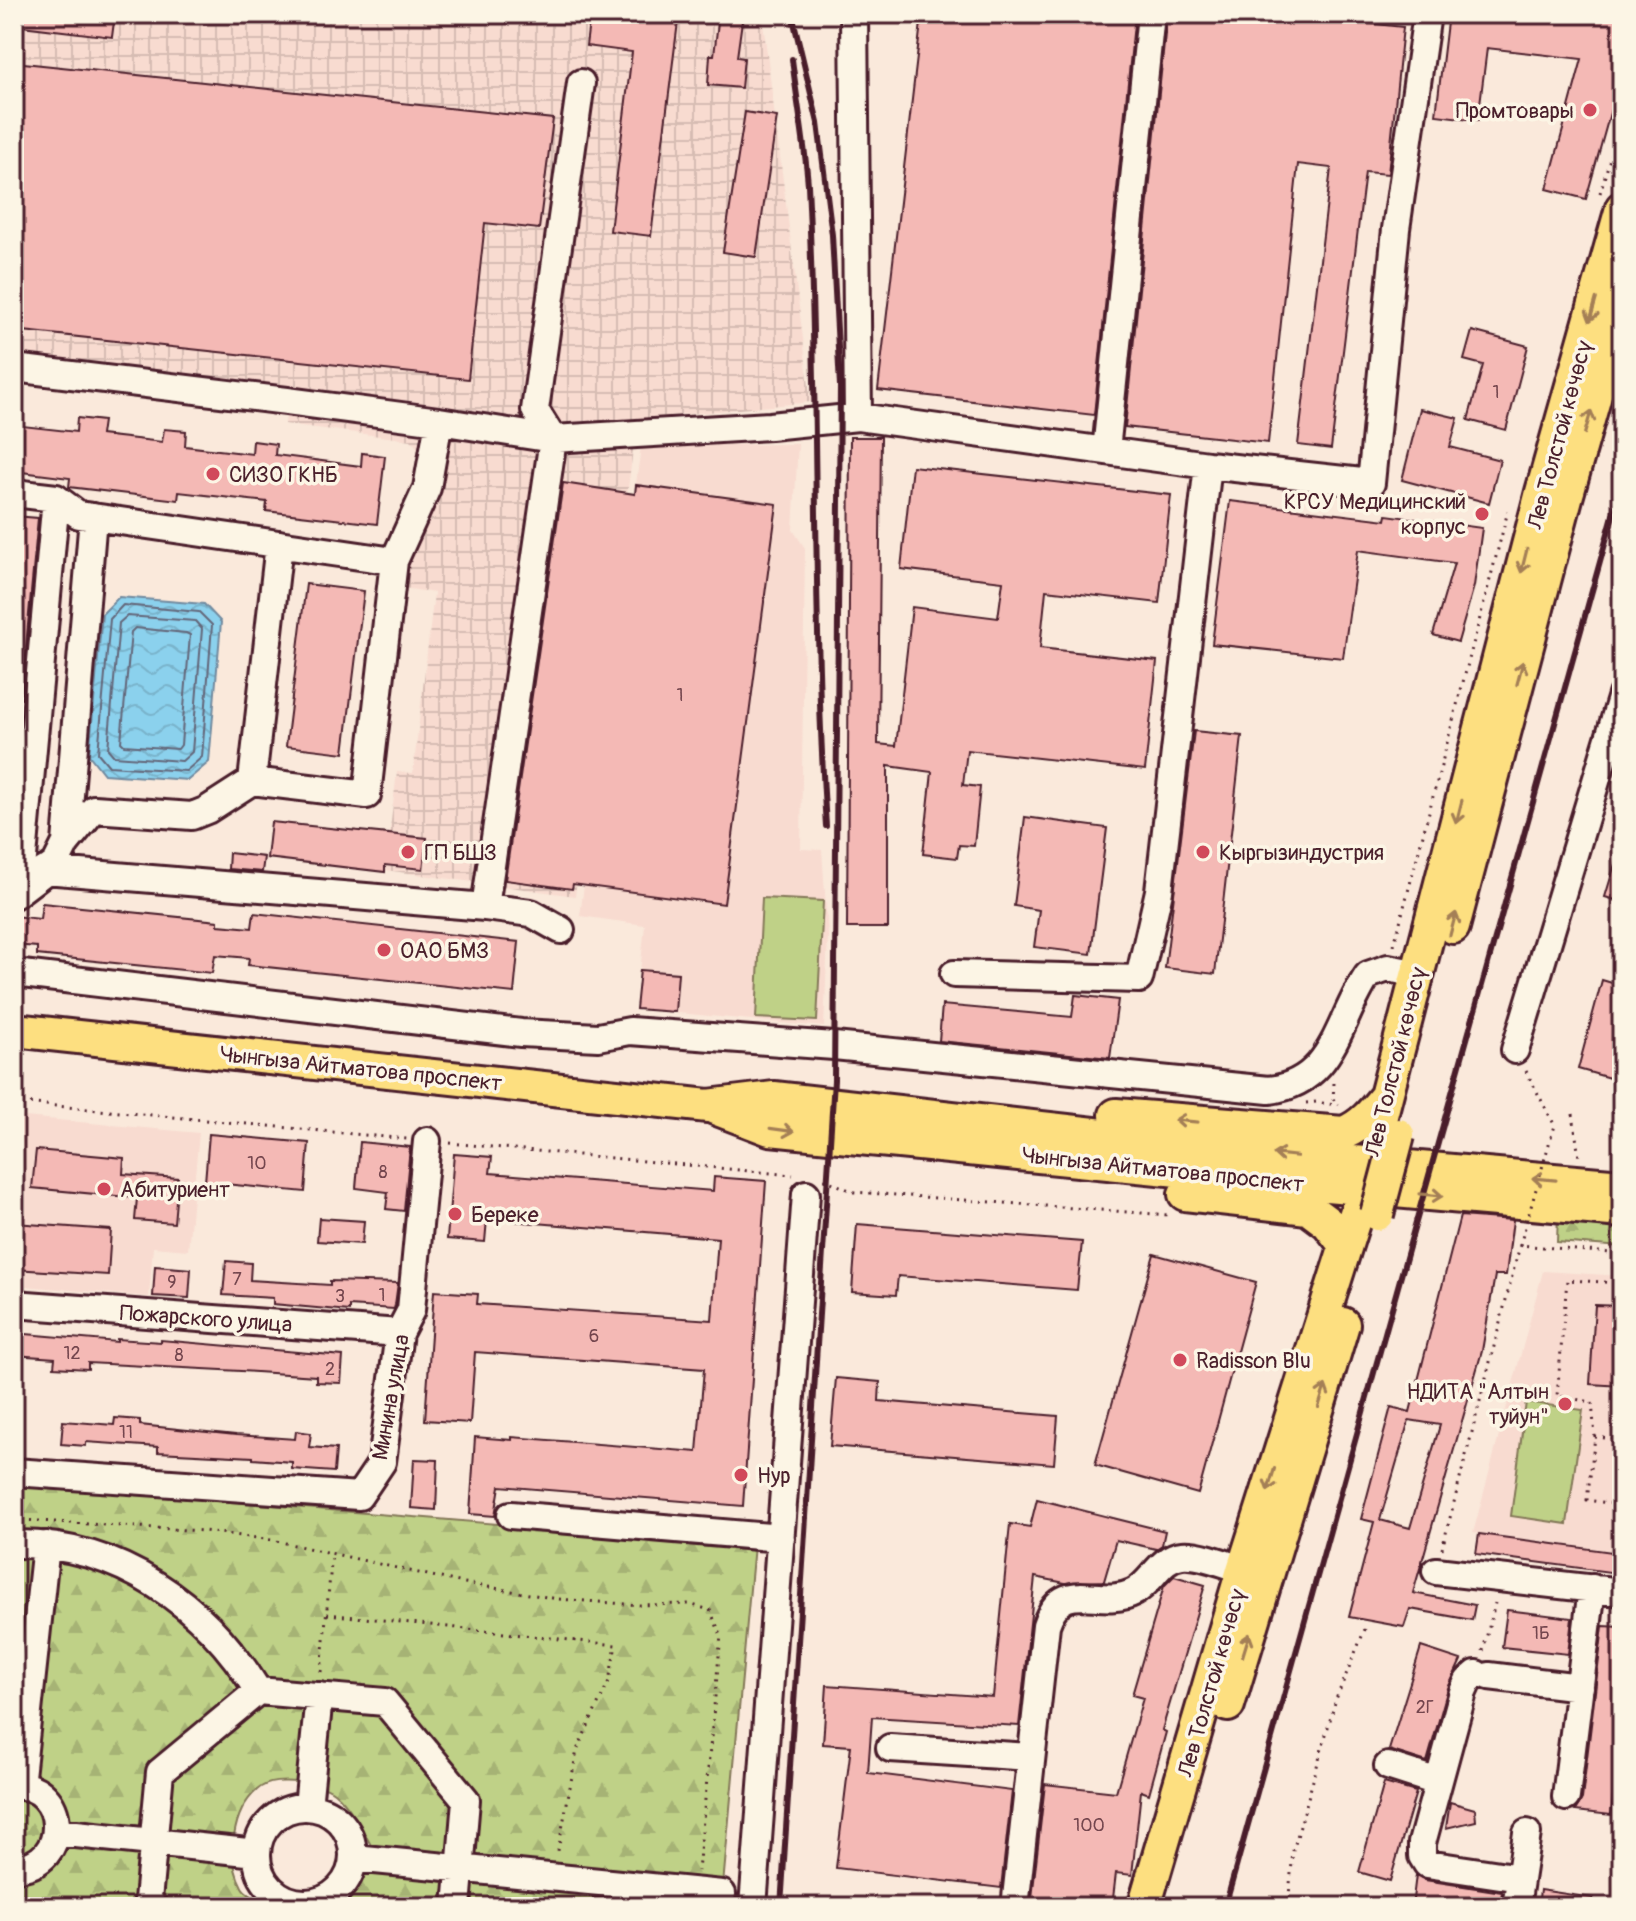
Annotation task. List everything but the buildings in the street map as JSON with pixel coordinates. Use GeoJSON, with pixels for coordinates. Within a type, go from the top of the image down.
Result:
{"type":"FeatureCollection","features":[{"type":"Feature","properties":{"kind":"main road","name":"Лев Толстой көчөсү"},"geometry":{"type":"LineString","coordinates":[[1387,1133],[1388,1094],[1403,971],[1538,507],[1611,201]]}},
{"type":"Feature","properties":{"kind":"main road","name":"Лев Толстой көчөсү"},"geometry":{"type":"LineString","coordinates":[[1144,1907],[1255,1574],[1367,1212],[1622,300]]}},
{"type":"Feature","properties":{"kind":"main road","name":"Чынгыза Айтматова проспект"},"geometry":{"type":"LineString","coordinates":[[14,1030],[708,1106],[774,1098],[862,1124],[1300,1183],[1622,1211]]}},
{"type":"Feature","properties":{"kind":"main road"},"geometry":{"type":"LineString","coordinates":[[862,1124],[914,1101],[1344,1133],[1370,1117],[1388,1094]]}},
{"type":"Feature","properties":{"kind":"main road"},"geometry":{"type":"LineString","coordinates":[[862,1124],[909,1158],[986,1172],[1308,1208],[1328,1223],[1345,1245]]}},
{"type":"Feature","properties":{"kind":"main road","name":"Чынгыза Айтматова проспект"},"geometry":{"type":"LineString","coordinates":[[862,1124],[1303,1157],[1622,1186]]}},
{"type":"Feature","properties":{"kind":"main road","name":"Лев Толстой көчөсү"},"geometry":{"type":"LineString","coordinates":[[1167,1907],[1345,1245],[1367,1212]]}},
{"type":"Feature","properties":{"kind":"street"},"geometry":{"type":"LineString","coordinates":[[854,14],[858,417]]}},
{"type":"Feature","properties":{"kind":"street"},"geometry":{"type":"LineString","coordinates":[[1106,451],[1151,14]]}},
{"type":"Feature","properties":{"kind":"street"},"geometry":{"type":"LineString","coordinates":[[14,368],[439,421],[553,439],[770,426],[858,417],[1208,465],[1371,483],[1396,229],[1427,14]]}},
{"type":"Feature","properties":{"kind":"street"},"geometry":{"type":"LineString","coordinates":[[485,907],[553,439],[535,410],[581,83]]}},
{"type":"Feature","properties":{"kind":"street"},"geometry":{"type":"LineString","coordinates":[[17,892],[56,863],[66,843],[94,809],[192,816],[252,781],[367,795],[394,561],[427,488],[439,421]]}},
{"type":"Feature","properties":{"kind":"street"},"geometry":{"type":"LineString","coordinates":[[954,974],[1139,979],[1159,891],[1208,465]]}},
{"type":"Feature","properties":{"kind":"street"},"geometry":{"type":"LineString","coordinates":[[14,493],[56,498],[79,515],[394,561]]}},
{"type":"Feature","properties":{"kind":"street"},"geometry":{"type":"LineString","coordinates":[[17,892],[56,498]]}},
{"type":"Feature","properties":{"kind":"street"},"geometry":{"type":"LineString","coordinates":[[66,843],[93,517]]}},
{"type":"Feature","properties":{"kind":"street"},"geometry":{"type":"LineString","coordinates":[[252,781],[279,544]]}},
{"type":"Feature","properties":{"kind":"street"},"geometry":{"type":"LineString","coordinates":[[1515,1050],[1622,695]]}},
{"type":"Feature","properties":{"kind":"street"},"geometry":{"type":"LineString","coordinates":[[45,870],[485,907],[531,913],[561,930]]}},
{"type":"Feature","properties":{"kind":"street"},"geometry":{"type":"LineString","coordinates":[[14,973],[521,1033],[598,1037],[630,1031],[834,1046],[1269,1090],[1296,1084],[1315,1068],[1337,1037],[1368,975],[1403,971]]}},
{"type":"Feature","properties":{"kind":"street","name":"Минина улица"},"geometry":{"type":"LineString","coordinates":[[14,1472],[359,1496],[382,1462],[399,1333],[411,1310],[427,1141]]}},
{"type":"Feature","properties":{"kind":"street"},"geometry":{"type":"LineString","coordinates":[[753,1907],[811,1183]]}},
{"type":"Feature","properties":{"kind":"street","name":"Пожарского улица"},"geometry":{"type":"LineString","coordinates":[[14,1304],[399,1333]]}},
{"type":"Feature","properties":{"kind":"street"},"geometry":{"type":"LineString","coordinates":[[511,1515],[781,1538]]}},
{"type":"Feature","properties":{"kind":"street"},"geometry":{"type":"LineString","coordinates":[[14,1544],[46,1545],[103,1559],[131,1570],[182,1601],[224,1641],[258,1691]]}},
{"type":"Feature","properties":{"kind":"street"},"geometry":{"type":"LineString","coordinates":[[14,1868],[36,1863],[46,1855],[57,1832],[56,1816],[48,1801],[36,1791],[17,1786],[46,1545]]}},
{"type":"Feature","properties":{"kind":"street"},"geometry":{"type":"LineString","coordinates":[[1015,1907],[1046,1625],[1051,1609],[1065,1597],[1116,1596],[1135,1592],[1173,1556],[1188,1555],[1255,1574]]}},
{"type":"Feature","properties":{"kind":"street"},"geometry":{"type":"LineString","coordinates":[[1436,1571],[1622,1592]]}},
{"type":"Feature","properties":{"kind":"street"},"geometry":{"type":"LineString","coordinates":[[1566,1797],[1592,1588]]}},
{"type":"Feature","properties":{"kind":"street"},"geometry":{"type":"LineString","coordinates":[[1520,1878],[1427,1864],[1422,1856],[1422,1843],[1463,1692],[1468,1681],[1482,1675],[1580,1687]]}},
{"type":"Feature","properties":{"kind":"street"},"geometry":{"type":"LineString","coordinates":[[154,1907],[148,1900],[160,1772],[258,1691],[385,1702],[466,1800],[457,1907]]}},
{"type":"Feature","properties":{"kind":"street"},"geometry":{"type":"LineString","coordinates":[[308,1807],[319,1696]]}},
{"type":"Feature","properties":{"kind":"street"},"geometry":{"type":"LineString","coordinates":[[890,1748],[1031,1757]]}},
{"type":"Feature","properties":{"kind":"street"},"geometry":{"type":"LineString","coordinates":[[1388,1766],[1438,1782]]}},
{"type":"Feature","properties":{"kind":"street"},"geometry":{"type":"LineString","coordinates":[[308,1807],[326,1811],[342,1823],[351,1839],[354,1858],[348,1877],[336,1892],[319,1902],[299,1905],[268,1886],[259,1870],[257,1853],[262,1834],[273,1819],[289,1809],[308,1807]]}},
{"type":"Feature","properties":{"kind":"street"},"geometry":{"type":"LineString","coordinates":[[57,1832],[257,1853]]}},
{"type":"Feature","properties":{"kind":"street"},"geometry":{"type":"LineString","coordinates":[[1516,1907],[1527,1833]]}},
{"type":"Feature","properties":{"kind":"street"},"geometry":{"type":"LineString","coordinates":[[354,1858],[709,1893]]}},
{"type":"Feature","properties":{"kind":"path"},"geometry":{"type":"LineString","coordinates":[[1611,201],[1622,117]]}},
{"type":"Feature","properties":{"kind":"path"},"geometry":{"type":"LineString","coordinates":[[1403,971],[1511,500]]}},
{"type":"Feature","properties":{"kind":"path"},"geometry":{"type":"LineString","coordinates":[[1436,1571],[1520,1245],[1555,1126],[1515,1050]]}},
{"type":"Feature","properties":{"kind":"path"},"geometry":{"type":"LineString","coordinates":[[1340,1071],[1332,1092],[1333,1099],[1341,1108]]}},
{"type":"Feature","properties":{"kind":"path"},"geometry":{"type":"LineString","coordinates":[[14,1102],[427,1141],[811,1183],[854,1192],[1183,1216]]}},
{"type":"Feature","properties":{"kind":"path"},"geometry":{"type":"LineString","coordinates":[[1573,1114],[1579,1158]]}},
{"type":"Feature","properties":{"kind":"path"},"geometry":{"type":"LineString","coordinates":[[1520,1245],[1622,1254]]}},
{"type":"Feature","properties":{"kind":"path"},"geometry":{"type":"LineString","coordinates":[[1622,1283],[1567,1280],[1557,1396],[1592,1402],[1595,1437],[1587,1500],[1622,1505]]}},
{"type":"Feature","properties":{"kind":"path"},"geometry":{"type":"LineString","coordinates":[[1595,1437],[1622,1440]]}},
{"type":"Feature","properties":{"kind":"path"},"geometry":{"type":"LineString","coordinates":[[14,1520],[204,1531],[272,1540],[459,1582],[558,1599],[613,1604],[689,1604],[710,1610],[721,1635],[709,1893]]}},
{"type":"Feature","properties":{"kind":"path"},"geometry":{"type":"LineString","coordinates":[[319,1696],[332,1554]]}},
{"type":"Feature","properties":{"kind":"path"},"geometry":{"type":"LineString","coordinates":[[1482,1675],[1495,1603]]}},
{"type":"Feature","properties":{"kind":"path"},"geometry":{"type":"LineString","coordinates":[[327,1614],[616,1645],[609,1681],[577,1750],[553,1877]]}},
{"type":"Feature","properties":{"kind":"path"},"geometry":{"type":"LineString","coordinates":[[1288,1907],[1293,1851],[1336,1699],[1365,1629]]}},
{"type":"Feature","properties":{"kind":"shaded area"},"geometry":{"type":"Polygon","coordinates":[[[14,14],[762,14],[811,402],[637,419],[575,896],[385,870],[397,772],[413,773],[434,593],[404,588],[409,565],[445,482],[411,440],[285,424],[288,386],[14,355],[14,14]]]}},
{"type":"Feature","properties":{"kind":"shaded area"},"geometry":{"type":"Polygon","coordinates":[[[798,444],[793,530],[805,548],[801,849],[822,850],[828,936],[824,1027],[636,1009],[645,925],[580,916],[641,446],[798,444]]]}},
{"type":"Feature","properties":{"kind":"shaded area","name":"Абитуриент"},"geometry":{"type":"Polygon","coordinates":[[[14,1116],[199,1133],[188,1250],[153,1247],[149,1297],[14,1285],[14,1116]]]}},
{"type":"Feature","properties":{"kind":"shaded area","name":"НДИТА \"Алтын туйун\""},"geometry":{"type":"Polygon","coordinates":[[[1543,1271],[1622,1276],[1622,1553],[1473,1533],[1543,1271]]]}},
{"type":"Feature","properties":{"kind":"green space"},"geometry":{"type":"Polygon","coordinates":[[[762,898],[823,901],[817,1021],[756,1018],[762,898]]]}},
{"type":"Feature","properties":{"kind":"green space"},"geometry":{"type":"Polygon","coordinates":[[[1558,1213],[1622,1218],[1622,1247],[1557,1242],[1558,1213]]]}},
{"type":"Feature","properties":{"kind":"green space"},"geometry":{"type":"Polygon","coordinates":[[[1526,1402],[1583,1410],[1567,1524],[1511,1516],[1526,1402]]]}},
{"type":"Feature","properties":{"kind":"green space"},"geometry":{"type":"Polygon","coordinates":[[[14,1484],[754,1545],[721,1907],[344,1907],[365,1873],[372,1847],[350,1810],[334,1792],[317,1784],[288,1781],[271,1783],[257,1790],[242,1810],[234,1836],[234,1863],[242,1887],[251,1896],[272,1907],[14,1907],[14,1484]]]}},
{"type":"Feature","properties":{"kind":"water"},"geometry":{"type":"Polygon","coordinates":[[[119,597],[204,604],[221,622],[209,762],[188,780],[104,774],[89,755],[102,614],[119,597]]]}},
{"type":"Feature","properties":{"kind":"railway"},"geometry":{"type":"LineString","coordinates":[[781,1907],[834,1080],[840,386],[832,235],[818,123],[792,14]]}},
{"type":"Feature","properties":{"kind":"railway"},"geometry":{"type":"LineString","coordinates":[[792,59],[808,185],[819,666],[826,826]]}},
{"type":"Feature","properties":{"kind":"railway"},"geometry":{"type":"LineString","coordinates":[[1225,1907],[1622,483]]}},
{"type":"Feature","properties":{"kind":"place","name":"Промтовары"},"geometry":{"type":"Point","coordinates":[1590,110]}},
{"type":"Feature","properties":{"kind":"place","name":"СИЗО ГКНБ"},"geometry":{"type":"Point","coordinates":[213,474]}},
{"type":"Feature","properties":{"kind":"place","name":"КРСУ Медицинский корпус"},"geometry":{"type":"Point","coordinates":[1482,514]}},
{"type":"Feature","properties":{"kind":"place","name":"ГП БШЗ"},"geometry":{"type":"Point","coordinates":[408,852]}},
{"type":"Feature","properties":{"kind":"place","name":"Кыргызиндустрия"},"geometry":{"type":"Point","coordinates":[1203,852]}},
{"type":"Feature","properties":{"kind":"place","name":"ОАО БМЗ"},"geometry":{"type":"Point","coordinates":[384,950]}},
{"type":"Feature","properties":{"kind":"place","name":"Абитуриент"},"geometry":{"type":"Point","coordinates":[104,1189]}},
{"type":"Feature","properties":{"kind":"place","name":"Береке"},"geometry":{"type":"Point","coordinates":[455,1214]}},
{"type":"Feature","properties":{"kind":"place","name":"Radisson Blu"},"geometry":{"type":"Point","coordinates":[1180,1360]}},
{"type":"Feature","properties":{"kind":"place","name":"НДИТА \"Алтын туйун\""},"geometry":{"type":"Point","coordinates":[1565,1404]}},
{"type":"Feature","properties":{"kind":"place","name":"Нур"},"geometry":{"type":"Point","coordinates":[741,1475]}}]}
